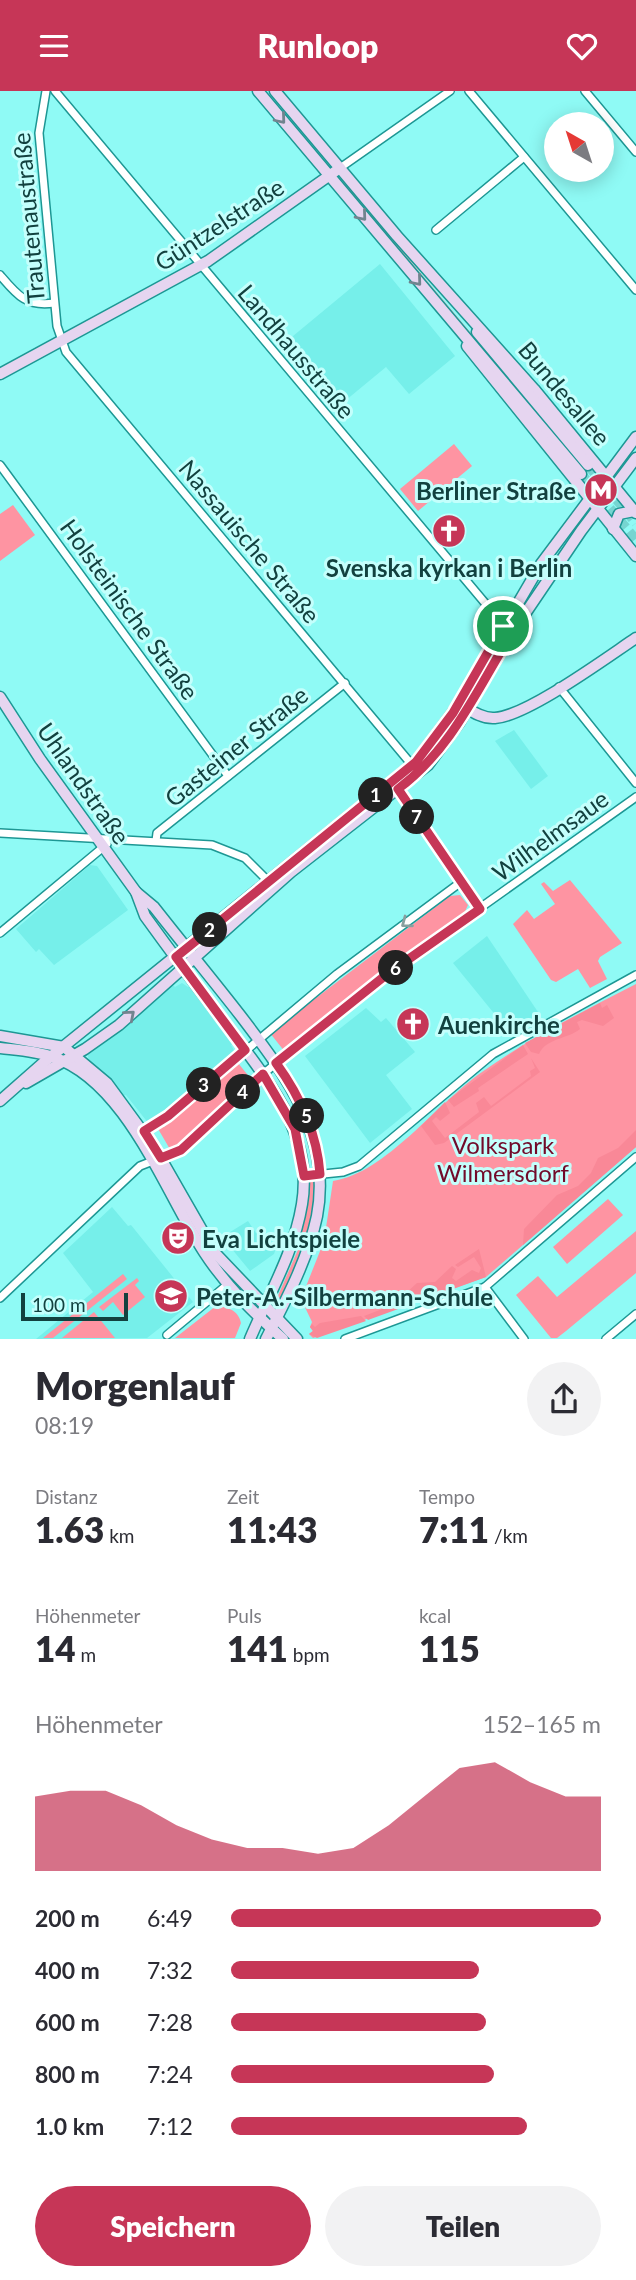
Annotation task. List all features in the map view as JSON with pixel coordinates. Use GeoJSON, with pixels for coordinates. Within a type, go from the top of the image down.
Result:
{"type":"FeatureCollection","features":[{"type":"Feature","properties":{"kind":"main road","name":"Bundesallee"},"geometry":{"type":"LineString","coordinates":[[258,91],[581,474]]}},
{"type":"Feature","properties":{"kind":"main road","name":"Bundesallee"},"geometry":{"type":"LineString","coordinates":[[275,91],[458,306],[486,344],[588,465]]}},
{"type":"Feature","properties":{"kind":"main road"},"geometry":{"type":"LineString","coordinates":[[304,146],[314,137]]}},
{"type":"Feature","properties":{"kind":"main road","name":"Güntzelstraße"},"geometry":{"type":"LineString","coordinates":[[0,374],[201,264],[340,168]]}},
{"type":"Feature","properties":{"kind":"main road","name":"Bundesallee"},"geometry":{"type":"LineString","coordinates":[[458,306],[493,340],[635,512],[620,515],[613,529]]}},
{"type":"Feature","properties":{"kind":"main road","name":"Bundesallee"},"geometry":{"type":"LineString","coordinates":[[447,317],[588,499],[636,556]]}},
{"type":"Feature","properties":{"kind":"main road"},"geometry":{"type":"LineString","coordinates":[[0,1101],[51,1056],[412,765],[463,706],[503,626],[541,564],[636,437]]}},
{"type":"Feature","properties":{"kind":"main road"},"geometry":{"type":"LineString","coordinates":[[16,1088],[76,1055],[121,1023],[291,872],[428,765],[463,706],[596,509],[636,458]]}},
{"type":"Feature","properties":{"kind":"main road"},"geometry":{"type":"LineString","coordinates":[[463,706],[484,717],[502,717],[559,687],[636,639]]}},
{"type":"Feature","properties":{"kind":"main road","name":"Uhlandstraße"},"geometry":{"type":"LineString","coordinates":[[0,697],[136,892],[145,916],[263,1074],[295,1129],[304,1176],[302,1204],[293,1244],[250,1339]]}},
{"type":"Feature","properties":{"kind":"main road","name":"Uhlandstraße"},"geometry":{"type":"LineString","coordinates":[[136,892],[155,907],[276,1063],[305,1112],[315,1142],[320,1174],[313,1232],[266,1339]]}},
{"type":"Feature","properties":{"kind":"main road"},"geometry":{"type":"LineString","coordinates":[[0,1036],[64,1047],[114,1091],[144,1131],[188,1226],[227,1285],[283,1339]]}},
{"type":"Feature","properties":{"kind":"main road"},"geometry":{"type":"LineString","coordinates":[[0,1048],[51,1056],[64,1062],[78,1070],[114,1103],[157,1159],[215,1253],[297,1339]]}},
{"type":"Feature","properties":{"kind":"street","name":"Trautenaustraße"},"geometry":{"type":"LineString","coordinates":[[46,91],[39,133],[54,303],[61,341]]}},
{"type":"Feature","properties":{"kind":"street","name":"Landhausstraße"},"geometry":{"type":"LineString","coordinates":[[55,91],[503,626],[512,633]]}},
{"type":"Feature","properties":{"kind":"street","name":"Güntzelstraße"},"geometry":{"type":"LineString","coordinates":[[340,168],[450,91]]}},
{"type":"Feature","properties":{"kind":"street"},"geometry":{"type":"LineString","coordinates":[[469,91],[636,290]]}},
{"type":"Feature","properties":{"kind":"street"},"geometry":{"type":"LineString","coordinates":[[585,91],[636,152]]}},
{"type":"Feature","properties":{"kind":"street"},"geometry":{"type":"LineString","coordinates":[[436,230],[524,157]]}},
{"type":"Feature","properties":{"kind":"street"},"geometry":{"type":"LineString","coordinates":[[0,275],[16,294],[31,304],[54,303]]}},
{"type":"Feature","properties":{"kind":"street","name":"Nassauische Straße"},"geometry":{"type":"LineString","coordinates":[[61,341],[68,355],[412,765]]}},
{"type":"Feature","properties":{"kind":"street","name":"Holsteinische Straße"},"geometry":{"type":"LineString","coordinates":[[0,465],[228,776]]}},
{"type":"Feature","properties":{"kind":"street","name":"Gasteiner Straße"},"geometry":{"type":"LineString","coordinates":[[156,841],[157,833],[345,683]]}},
{"type":"Feature","properties":{"kind":"street"},"geometry":{"type":"LineString","coordinates":[[559,687],[636,783]]}},
{"type":"Feature","properties":{"kind":"street"},"geometry":{"type":"LineString","coordinates":[[398,789],[480,909]]}},
{"type":"Feature","properties":{"kind":"street","name":"Wilhelmsaue"},"geometry":{"type":"LineString","coordinates":[[0,1298],[127,1177],[157,1159],[181,1150],[263,1074],[386,975],[636,797]]}},
{"type":"Feature","properties":{"kind":"street"},"geometry":{"type":"LineString","coordinates":[[0,833],[100,842],[112,839],[212,845],[245,858],[267,880]]}},
{"type":"Feature","properties":{"kind":"street"},"geometry":{"type":"LineString","coordinates":[[0,933],[100,842]]}},
{"type":"Feature","properties":{"kind":"street","name":"Wilhelmsaue"},"geometry":{"type":"LineString","coordinates":[[144,1131],[168,1116],[338,974],[461,882]]}},
{"type":"Feature","properties":{"kind":"street"},"geometry":{"type":"LineString","coordinates":[[304,1176],[343,1172],[362,1165],[493,1054],[636,975]]}},
{"type":"Feature","properties":{"kind":"street"},"geometry":{"type":"LineString","coordinates":[[345,1339],[485,1287],[636,1157]]}},
{"type":"Feature","properties":{"kind":"street"},"geometry":{"type":"LineString","coordinates":[[167,1335],[227,1285]]}},
{"type":"Feature","properties":{"kind":"street"},"geometry":{"type":"LineString","coordinates":[[485,1287],[524,1339]]}},
{"type":"Feature","properties":{"kind":"street"},"geometry":{"type":"LineString","coordinates":[[606,1339],[636,1314]]}},
{"type":"Feature","properties":{"kind":"shaded area"},"geometry":{"type":"Polygon","coordinates":[[[380,264],[455,356],[409,394],[386,367],[334,410],[281,346],[380,264]]]}},
{"type":"Feature","properties":{"kind":"shaded area"},"geometry":{"type":"Polygon","coordinates":[[[514,730],[548,776],[531,789],[495,741],[514,730]]]}},
{"type":"Feature","properties":{"kind":"shaded area"},"geometry":{"type":"Polygon","coordinates":[[[90,865],[97,866],[128,910],[54,965],[39,949],[36,952],[16,929],[90,865]]]}},
{"type":"Feature","properties":{"kind":"shaded area"},"geometry":{"type":"Polygon","coordinates":[[[487,936],[540,1015],[510,1033],[453,963],[487,936]]]}},
{"type":"Feature","properties":{"kind":"shaded area"},"geometry":{"type":"Polygon","coordinates":[[[182,983],[190,986],[234,1043],[231,1045],[235,1052],[149,1124],[126,1095],[123,1096],[89,1063],[88,1056],[91,1049],[132,1022],[173,985],[175,987],[182,983]]]}},
{"type":"Feature","properties":{"kind":"shaded area"},"geometry":{"type":"Polygon","coordinates":[[[600,1003],[602,1008],[607,1005],[614,1018],[603,1026],[582,1020],[577,1022],[580,1029],[547,1045],[539,1054],[531,1052],[525,1043],[600,1003]]]}},
{"type":"Feature","properties":{"kind":"shaded area"},"geometry":{"type":"Polygon","coordinates":[[[366,1008],[381,1022],[386,1018],[415,1052],[386,1075],[412,1109],[370,1143],[305,1056],[366,1008]]]}},
{"type":"Feature","properties":{"kind":"shaded area"},"geometry":{"type":"Polygon","coordinates":[[[523,1045],[528,1054],[478,1088],[479,1091],[454,1107],[448,1100],[523,1045]]]}},
{"type":"Feature","properties":{"kind":"shaded area"},"geometry":{"type":"Polygon","coordinates":[[[531,1058],[540,1072],[444,1143],[435,1145],[421,1126],[445,1102],[450,1113],[440,1121],[436,1117],[432,1121],[445,1138],[479,1112],[476,1103],[484,1097],[491,1106],[531,1076],[530,1071],[535,1068],[531,1058]]]}},
{"type":"Feature","properties":{"kind":"shaded area"},"geometry":{"type":"Polygon","coordinates":[[[636,1130],[636,1147],[523,1245],[524,1229],[557,1195],[578,1186],[591,1173],[598,1158],[618,1148],[636,1130]]]}},
{"type":"Feature","properties":{"kind":"shaded area"},"geometry":{"type":"Polygon","coordinates":[[[112,1207],[128,1226],[131,1225],[193,1302],[147,1338],[36,1339],[93,1292],[63,1253],[112,1207]]]}},
{"type":"Feature","properties":{"kind":"shaded area"},"geometry":{"type":"Polygon","coordinates":[[[248,1221],[262,1242],[276,1248],[274,1254],[250,1271],[222,1237],[248,1221]]]}},
{"type":"Feature","properties":{"kind":"shaded area"},"geometry":{"type":"Polygon","coordinates":[[[479,1249],[486,1277],[368,1320],[364,1316],[393,1305],[417,1283],[435,1282],[452,1266],[456,1269],[452,1278],[456,1281],[472,1270],[479,1273],[481,1268],[474,1257],[458,1267],[455,1265],[479,1249]]]}},
{"type":"Feature","properties":{"kind":"shaded area"},"geometry":{"type":"Polygon","coordinates":[[[361,1316],[366,1321],[317,1338],[309,1334],[313,1331],[310,1327],[312,1324],[315,1327],[320,1323],[361,1316]]]}},
{"type":"Feature","properties":{"kind":"green space"},"geometry":{"type":"Polygon","coordinates":[[[344,182],[553,431],[342,184],[344,182]]]}},
{"type":"Feature","properties":{"kind":"green space"},"geometry":{"type":"Polygon","coordinates":[[[454,444],[472,466],[418,511],[400,489],[454,444]]]}},
{"type":"Feature","properties":{"kind":"green space"},"geometry":{"type":"Polygon","coordinates":[[[13,505],[35,535],[0,561],[0,514],[13,505]]]}},
{"type":"Feature","properties":{"kind":"green space"},"geometry":{"type":"Polygon","coordinates":[[[570,880],[622,943],[600,957],[598,961],[607,979],[590,988],[578,969],[556,982],[551,980],[513,924],[527,910],[534,919],[555,904],[541,884],[544,882],[553,891],[570,880]]]}},
{"type":"Feature","properties":{"kind":"green space"},"geometry":{"type":"Polygon","coordinates":[[[460,895],[468,905],[463,916],[382,972],[285,1052],[270,1033],[450,896],[460,895]]]}},
{"type":"Feature","properties":{"kind":"green space","name":"Volkspark Wilmersdorf"},"geometry":{"type":"Polygon","coordinates":[[[636,984],[636,1147],[486,1277],[313,1338],[309,1334],[313,1331],[310,1327],[312,1322],[301,1299],[324,1241],[333,1181],[353,1175],[392,1151],[465,1085],[519,1047],[636,984]]]}},
{"type":"Feature","properties":{"kind":"green space"},"geometry":{"type":"Polygon","coordinates":[[[238,1063],[251,1079],[201,1128],[171,1151],[157,1127],[164,1127],[238,1063]]]}},
{"type":"Feature","properties":{"kind":"green space"},"geometry":{"type":"Polygon","coordinates":[[[313,1180],[315,1193],[311,1224],[280,1301],[277,1298],[300,1245],[309,1181],[313,1180]]]}},
{"type":"Feature","properties":{"kind":"green space"},"geometry":{"type":"Polygon","coordinates":[[[608,1199],[623,1215],[567,1264],[553,1247],[608,1199]]]}},
{"type":"Feature","properties":{"kind":"green space"},"geometry":{"type":"Polygon","coordinates":[[[636,1231],[636,1273],[557,1338],[551,1338],[516,1295],[538,1276],[557,1297],[636,1231]]]}},
{"type":"Feature","properties":{"kind":"green space"},"geometry":{"type":"Polygon","coordinates":[[[123,1274],[127,1279],[53,1338],[43,1338],[123,1274]]]}},
{"type":"Feature","properties":{"kind":"green space"},"geometry":{"type":"Polygon","coordinates":[[[137,1278],[139,1281],[135,1285],[145,1297],[123,1315],[113,1302],[103,1311],[99,1307],[137,1278]]]}},
{"type":"Feature","properties":{"kind":"green space"},"geometry":{"type":"Polygon","coordinates":[[[216,1306],[228,1308],[238,1315],[241,1323],[235,1338],[175,1338],[216,1306]]]}},
{"type":"Feature","properties":{"kind":"green space"},"geometry":{"type":"Polygon","coordinates":[[[94,1312],[115,1338],[62,1338],[94,1312]]]}},
{"type":"Feature","properties":{"kind":"tunnel"},"geometry":{"type":"LineString","coordinates":[[588,465],[636,523]]}},
{"type":"Feature","properties":{"kind":"tunnel"},"geometry":{"type":"LineString","coordinates":[[581,474],[636,540]]}},
{"type":"Feature","properties":{"kind":"place","name":"Berliner Straße"},"geometry":{"type":"Point","coordinates":[601,490]}},
{"type":"Feature","properties":{"kind":"place","name":"Svenska kyrkan i Berlin"},"geometry":{"type":"Point","coordinates":[449,531]}},
{"type":"Feature","properties":{"kind":"place","name":"Auenkirche"},"geometry":{"type":"Point","coordinates":[413,1024]}},
{"type":"Feature","properties":{"kind":"place","name":"Eva Lichtspiele"},"geometry":{"type":"Point","coordinates":[178,1238]}},
{"type":"Feature","properties":{"kind":"place","name":"Peter-A.-Silbermann-Schule"},"geometry":{"type":"Point","coordinates":[171,1296]}},
{"type":"Feature","properties":{"kind":"route"},"geometry":{"type":"LineString","coordinates":[[503,626],[512,633],[459,723],[428,765],[398,789],[480,909],[386,975],[276,1063],[289,1082],[313,1132],[320,1174],[304,1176],[295,1129],[273,1087],[263,1074],[181,1150],[161,1158],[144,1131],[168,1116],[245,1050],[176,957],[267,880],[416,762],[453,713],[503,626]]}}]}
